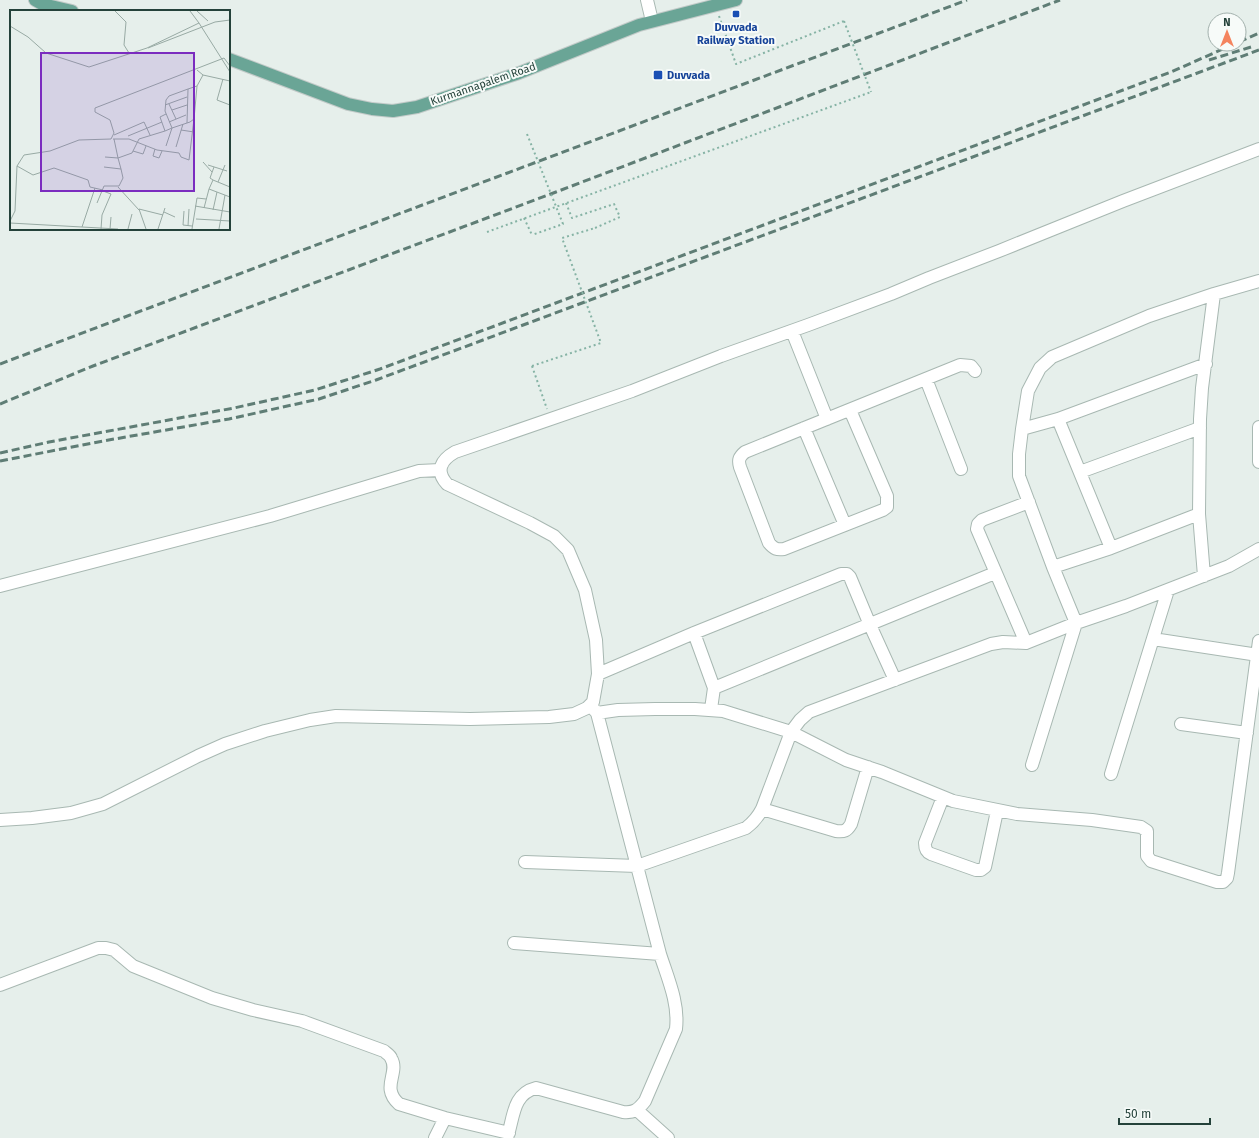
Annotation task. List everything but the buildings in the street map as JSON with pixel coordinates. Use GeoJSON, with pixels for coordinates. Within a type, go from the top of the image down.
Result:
{"type":"FeatureCollection","features":[{"type":"Feature","properties":{"kind":"main road"},"geometry":{"type":"LineString","coordinates":[[35,0],[42,4],[68,10]]}},
{"type":"Feature","properties":{"kind":"main road","name":"Kurmannapalem Road"},"geometry":{"type":"LineString","coordinates":[[230,59],[348,104],[392,111],[417,107],[519,73],[638,24],[715,3],[736,0]]}},
{"type":"Feature","properties":{"kind":"street"},"geometry":{"type":"LineString","coordinates":[[647,0],[652,21]]}},
{"type":"Feature","properties":{"kind":"street"},"geometry":{"type":"LineString","coordinates":[[0,985],[98,948],[106,948],[114,950],[133,966],[212,998],[252,1010],[302,1021],[384,1051],[391,1057],[393,1064],[390,1087],[393,1099],[399,1104],[508,1135],[516,1104],[521,1095],[528,1090],[536,1088],[623,1112],[630,1113],[638,1110],[645,1101],[676,1029],[677,1017],[673,996],[660,954],[594,709],[593,702],[598,674],[596,640],[585,590],[568,550],[554,536],[530,523],[447,484],[442,478],[440,470],[443,462],[447,457],[455,452],[632,391],[721,356],[890,294],[1123,200],[1259,148]]}},
{"type":"Feature","properties":{"kind":"street"},"geometry":{"type":"LineString","coordinates":[[1032,765],[1076,623],[1053,567],[1020,476],[1022,430],[1028,391],[1040,368],[1052,357],[1149,316],[1214,294],[1259,281]]}},
{"type":"Feature","properties":{"kind":"street"},"geometry":{"type":"LineString","coordinates":[[1204,576],[1199,514],[1200,428],[1202,388],[1214,294]]}},
{"type":"Feature","properties":{"kind":"street"},"geometry":{"type":"LineString","coordinates":[[792,331],[828,419]]}},
{"type":"Feature","properties":{"kind":"street"},"geometry":{"type":"LineString","coordinates":[[1022,430],[1058,419],[1206,364]]}},
{"type":"Feature","properties":{"kind":"street"},"geometry":{"type":"LineString","coordinates":[[850,410],[887,496],[887,507],[883,510],[784,549],[778,550],[773,548],[769,543],[738,462],[740,456],[745,452],[960,365],[971,366],[975,370]]}},
{"type":"Feature","properties":{"kind":"street"},"geometry":{"type":"LineString","coordinates":[[926,379],[961,469]]}},
{"type":"Feature","properties":{"kind":"street"},"geometry":{"type":"LineString","coordinates":[[1058,419],[1112,548]]}},
{"type":"Feature","properties":{"kind":"street"},"geometry":{"type":"LineString","coordinates":[[1259,427],[1259,462]]}},
{"type":"Feature","properties":{"kind":"street"},"geometry":{"type":"LineString","coordinates":[[804,428],[845,525]]}},
{"type":"Feature","properties":{"kind":"street"},"geometry":{"type":"LineString","coordinates":[[1080,472],[1200,428]]}},
{"type":"Feature","properties":{"kind":"street"},"geometry":{"type":"LineString","coordinates":[[0,586],[270,516],[419,471],[440,470]]}},
{"type":"Feature","properties":{"kind":"street"},"geometry":{"type":"LineString","coordinates":[[1026,643],[995,574],[977,529],[978,524],[982,520],[1029,502]]}},
{"type":"Feature","properties":{"kind":"street"},"geometry":{"type":"LineString","coordinates":[[1053,567],[1112,548],[1199,514]]}},
{"type":"Feature","properties":{"kind":"street"},"geometry":{"type":"LineString","coordinates":[[525,862],[637,866],[746,828],[753,823],[762,809],[791,732],[800,720],[809,712],[991,644],[1003,642],[1026,643],[1229,566],[1259,549]]}},
{"type":"Feature","properties":{"kind":"street"},"geometry":{"type":"LineString","coordinates":[[598,674],[694,633],[841,574],[847,574],[850,577],[895,680]]}},
{"type":"Feature","properties":{"kind":"street"},"geometry":{"type":"LineString","coordinates":[[714,688],[995,574]]}},
{"type":"Feature","properties":{"kind":"street"},"geometry":{"type":"LineString","coordinates":[[1111,774],[1168,590]]}},
{"type":"Feature","properties":{"kind":"street"},"geometry":{"type":"LineString","coordinates":[[694,633],[714,688],[711,710]]}},
{"type":"Feature","properties":{"kind":"street"},"geometry":{"type":"LineString","coordinates":[[1153,639],[1258,655]]}},
{"type":"Feature","properties":{"kind":"street"},"geometry":{"type":"LineString","coordinates":[[0,820],[71,813],[102,804],[225,744],[265,731],[310,720],[343,716],[470,719],[549,717],[574,714],[587,708],[618,710],[711,710],[723,711],[791,732],[846,760],[868,767],[953,801],[1017,814],[1092,820],[1141,826],[1147,831],[1147,856],[1151,861],[1217,882],[1223,882],[1227,878],[1228,873],[1259,641]]}},
{"type":"Feature","properties":{"kind":"street"},"geometry":{"type":"LineString","coordinates":[[1181,724],[1247,733]]}},
{"type":"Feature","properties":{"kind":"street"},"geometry":{"type":"LineString","coordinates":[[762,809],[843,832],[848,830],[851,824],[868,767]]}},
{"type":"Feature","properties":{"kind":"street"},"geometry":{"type":"LineString","coordinates":[[943,797],[925,843],[925,848],[927,852],[931,854],[976,870],[981,870],[985,867],[997,811]]}},
{"type":"Feature","properties":{"kind":"street"},"geometry":{"type":"LineString","coordinates":[[514,943],[660,954]]}},
{"type":"Feature","properties":{"kind":"street"},"geometry":{"type":"LineString","coordinates":[[638,1110],[668,1138]]}},
{"type":"Feature","properties":{"kind":"street"},"geometry":{"type":"LineString","coordinates":[[435,1138],[445,1118]]}},
{"type":"Feature","properties":{"kind":"path"},"geometry":{"type":"LineString","coordinates":[[487,232],[871,92],[844,21],[736,64],[715,3]]}},
{"type":"Feature","properties":{"kind":"path"},"geometry":{"type":"LineString","coordinates":[[524,218],[532,235],[563,224],[528,134]]}},
{"type":"Feature","properties":{"kind":"path"},"geometry":{"type":"LineString","coordinates":[[551,419],[532,366],[601,343],[562,238],[595,228],[620,217],[614,204],[572,218],[566,203]]}},
{"type":"Feature","properties":{"kind":"railway"},"geometry":{"type":"LineString","coordinates":[[0,364],[967,0]]}},
{"type":"Feature","properties":{"kind":"railway"},"geometry":{"type":"LineString","coordinates":[[0,404],[93,366],[1060,0]]}},
{"type":"Feature","properties":{"kind":"railway"},"geometry":{"type":"LineString","coordinates":[[1247,38],[1259,33]]}},
{"type":"Feature","properties":{"kind":"railway"},"geometry":{"type":"LineString","coordinates":[[1209,60],[1251,47]]}},
{"type":"Feature","properties":{"kind":"railway"},"geometry":{"type":"LineString","coordinates":[[0,461],[229,419],[319,399],[376,380],[1259,50]]}},
{"type":"Feature","properties":{"kind":"railway"},"geometry":{"type":"LineString","coordinates":[[0,453],[49,442],[234,408],[315,390],[380,369],[1171,72],[1216,52]]}},
{"type":"Feature","properties":{"kind":"place","name":"Duvvada Railway Station"},"geometry":{"type":"Point","coordinates":[736,14]}},
{"type":"Feature","properties":{"kind":"place","name":"Duvvada"},"geometry":{"type":"Point","coordinates":[658,75]}}]}
